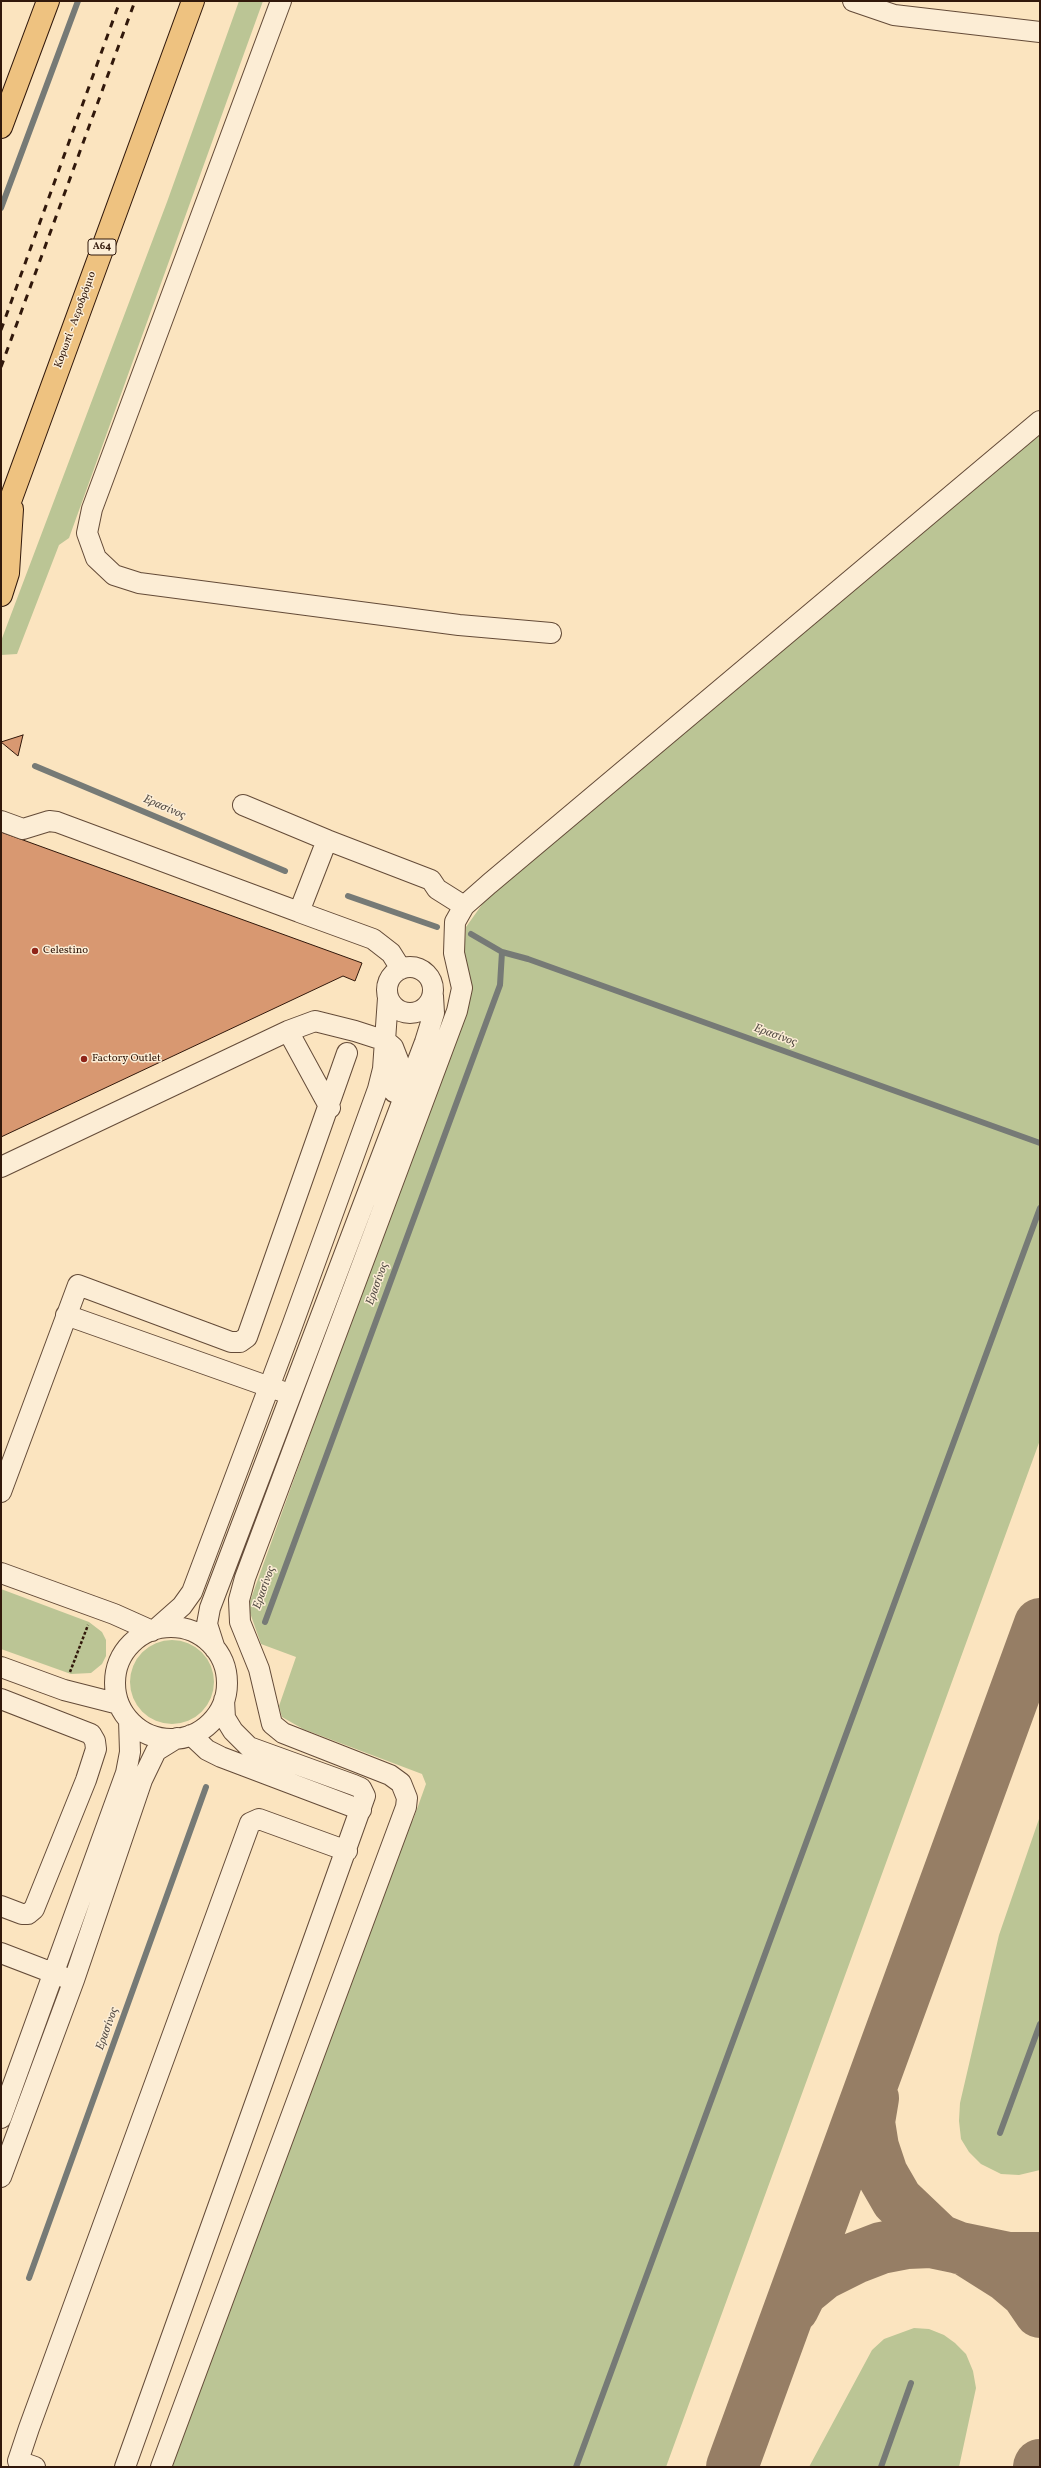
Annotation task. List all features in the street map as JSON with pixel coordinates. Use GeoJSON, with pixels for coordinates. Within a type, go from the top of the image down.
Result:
{"type":"FeatureCollection","features":[{"type":"Feature","properties":{"kind":"highway"},"geometry":{"type":"LineString","coordinates":[[1,127],[48,1]]}},
{"type":"Feature","properties":{"kind":"highway","name":"Κορωπί - Αεροδρόμιο"},"geometry":{"type":"LineString","coordinates":[[1,526],[193,1]]}},
{"type":"Feature","properties":{"kind":"highway"},"geometry":{"type":"LineString","coordinates":[[1,595],[8,573],[13,494]]}},
{"type":"Feature","properties":{"kind":"street"},"geometry":{"type":"LineString","coordinates":[[281,1],[92,509],[87,533],[96,558],[114,575],[139,583],[459,625],[550,633]]}},
{"type":"Feature","properties":{"kind":"street"},"geometry":{"type":"LineString","coordinates":[[853,1],[894,15],[1040,32]]}},
{"type":"Feature","properties":{"kind":"street"},"geometry":{"type":"LineString","coordinates":[[161,2467],[406,1807],[407,1798],[401,1783],[390,1775],[283,1733],[272,1724],[259,1670],[240,1622],[239,1600],[245,1578],[457,1012],[462,988],[454,953],[455,922],[464,906],[1040,421]]}},
{"type":"Feature","properties":{"kind":"street"},"geometry":{"type":"LineString","coordinates":[[243,805],[327,840],[431,880],[437,889],[464,906]]}},
{"type":"Feature","properties":{"kind":"street"},"geometry":{"type":"LineString","coordinates":[[1,821],[23,829],[49,821],[58,822],[373,939],[390,953],[401,969]]}},
{"type":"Feature","properties":{"kind":"street"},"geometry":{"type":"LineString","coordinates":[[300,912],[327,840]]}},
{"type":"Feature","properties":{"kind":"street"},"geometry":{"type":"LineString","coordinates":[[1,2118],[126,1773],[130,1752],[124,1712],[115,1678],[120,1661],[133,1643],[154,1630],[182,1606],[192,1592],[378,1089],[386,1041],[388,984],[395,972],[401,969],[416,967],[428,975],[434,989],[434,1013],[430,1028],[210,1608],[207,1624],[215,1649],[224,1668],[226,1690],[224,1700],[225,1718],[233,1731],[249,1746],[360,1788],[365,1796],[347,1851],[125,2467]]}},
{"type":"Feature","properties":{"kind":"street"},"geometry":{"type":"LineString","coordinates":[[388,998],[397,1009],[411,1013],[424,1008],[433,996]]}},
{"type":"Feature","properties":{"kind":"street"},"geometry":{"type":"LineString","coordinates":[[1,1167],[288,1031],[315,1021],[386,1041],[397,1054],[400,1065],[390,1112],[393,1123]]}},
{"type":"Feature","properties":{"kind":"street"},"geometry":{"type":"LineString","coordinates":[[288,1031],[330,1108]]}},
{"type":"Feature","properties":{"kind":"street"},"geometry":{"type":"LineString","coordinates":[[1,1492],[78,1285],[231,1342],[240,1342],[247,1336],[330,1108],[347,1053]]}},
{"type":"Feature","properties":{"kind":"street"},"geometry":{"type":"LineString","coordinates":[[66,1315],[268,1387],[292,1394]]}},
{"type":"Feature","properties":{"kind":"street"},"geometry":{"type":"LineString","coordinates":[[1,1573],[154,1630],[178,1628],[188,1631],[203,1638],[215,1649]]}},
{"type":"Feature","properties":{"kind":"street"},"geometry":{"type":"LineString","coordinates":[[1,1667],[124,1712],[146,1733],[156,1737],[184,1737],[220,1757],[361,1810]]}},
{"type":"Feature","properties":{"kind":"street"},"geometry":{"type":"LineString","coordinates":[[1,1699],[91,1734],[95,1741],[96,1749],[86,1780],[34,1909],[28,1914],[22,1914],[1,1906]]}},
{"type":"Feature","properties":{"kind":"street"},"geometry":{"type":"LineString","coordinates":[[1,2177],[74,1980],[149,1763],[156,1751],[184,1737],[215,1718],[224,1700]]}},
{"type":"Feature","properties":{"kind":"street"},"geometry":{"type":"LineString","coordinates":[[35,2467],[18,2461],[22,2448],[250,1823],[259,1818],[347,1851]]}},
{"type":"Feature","properties":{"kind":"street"},"geometry":{"type":"LineString","coordinates":[[1,1953],[54,1974],[74,1980]]}},
{"type":"Feature","properties":{"kind":"path"},"geometry":{"type":"LineString","coordinates":[[69,1675],[90,1620]]}},
{"type":"Feature","properties":{"kind":"green space"},"geometry":{"type":"Polygon","coordinates":[[[239,1],[263,1],[69,538],[59,545],[17,654],[1,655],[1,641],[167,202],[239,1]]]}},
{"type":"Feature","properties":{"kind":"green space"},"geometry":{"type":"Polygon","coordinates":[[[1040,429],[1040,1440],[666,2467],[170,2467],[402,1833],[413,1820],[426,1784],[422,1774],[303,1729],[282,1717],[279,1706],[296,1657],[261,1644],[248,1607],[468,995],[464,954],[466,927],[486,899],[1040,429]]]}},
{"type":"Feature","properties":{"kind":"green space"},"geometry":{"type":"Polygon","coordinates":[[[1,1589],[89,1622],[102,1632],[106,1640],[106,1656],[102,1664],[91,1673],[71,1674],[1,1649],[1,1589]]]}},
{"type":"Feature","properties":{"kind":"green space"},"geometry":{"type":"Polygon","coordinates":[[[172,1640],[188,1643],[202,1652],[211,1666],[214,1682],[211,1698],[202,1712],[188,1721],[172,1724],[156,1721],[142,1712],[133,1698],[130,1682],[133,1666],[142,1652],[156,1643],[172,1640]]]}},
{"type":"Feature","properties":{"kind":"green space"},"geometry":{"type":"Polygon","coordinates":[[[1040,1816],[1040,2170],[1019,2175],[1001,2174],[981,2164],[969,2152],[961,2139],[959,2121],[960,2103],[999,1935],[1040,1816]]]}},
{"type":"Feature","properties":{"kind":"green space"},"geometry":{"type":"Polygon","coordinates":[[[914,2328],[929,2329],[944,2335],[955,2343],[966,2354],[973,2371],[976,2388],[959,2467],[809,2467],[872,2350],[884,2339],[914,2328]]]}},
{"type":"Feature","properties":{"kind":"building"},"geometry":{"type":"Polygon","coordinates":[[[23,735],[18,756],[1,742],[23,735]]]}},
{"type":"Feature","properties":{"kind":"building","name":"Factory Outlet"},"geometry":{"type":"Polygon","coordinates":[[[1,832],[362,963],[355,981],[343,976],[1,1137],[1,832]]]}},
{"type":"Feature","properties":{"kind":"waterway"},"geometry":{"type":"LineString","coordinates":[[1,208],[78,1]]}},
{"type":"Feature","properties":{"kind":"waterway","name":"Ερασίνος"},"geometry":{"type":"LineString","coordinates":[[35,766],[285,871]]}},
{"type":"Feature","properties":{"kind":"waterway","name":"Ερασίνος"},"geometry":{"type":"LineString","coordinates":[[348,896],[437,927]]}},
{"type":"Feature","properties":{"kind":"waterway","name":"Ερασίνος"},"geometry":{"type":"LineString","coordinates":[[471,934],[502,952],[528,959],[1040,1143]]}},
{"type":"Feature","properties":{"kind":"waterway","name":"Ερασίνος"},"geometry":{"type":"LineString","coordinates":[[265,1622],[500,985],[502,952]]}},
{"type":"Feature","properties":{"kind":"waterway"},"geometry":{"type":"LineString","coordinates":[[576,2467],[1040,1208]]}},
{"type":"Feature","properties":{"kind":"waterway","name":"Ερασίνος"},"geometry":{"type":"LineString","coordinates":[[29,2278],[206,1787]]}},
{"type":"Feature","properties":{"kind":"waterway"},"geometry":{"type":"LineString","coordinates":[[1000,2133],[1040,2024]]}},
{"type":"Feature","properties":{"kind":"waterway"},"geometry":{"type":"LineString","coordinates":[[881,2467],[911,2383]]}},
{"type":"Feature","properties":{"kind":"taxiway"},"geometry":{"type":"LineString","coordinates":[[732,2467],[1040,1624]]}},
{"type":"Feature","properties":{"kind":"taxiway"},"geometry":{"type":"LineString","coordinates":[[873,2098],[869,2122],[873,2147],[882,2174],[897,2200],[939,2240],[959,2248]]}},
{"type":"Feature","properties":{"kind":"taxiway"},"geometry":{"type":"LineString","coordinates":[[793,2308],[801,2292],[823,2274],[855,2258],[881,2248],[907,2243],[931,2242],[1008,2258],[1040,2258]]}},
{"type":"Feature","properties":{"kind":"taxiway"},"geometry":{"type":"LineString","coordinates":[[969,2252],[1007,2276],[1027,2293],[1040,2312]]}},
{"type":"Feature","properties":{"kind":"railway"},"geometry":{"type":"LineString","coordinates":[[1,330],[120,1]]}},
{"type":"Feature","properties":{"kind":"railway"},"geometry":{"type":"LineString","coordinates":[[1,367],[135,1]]}},
{"type":"Feature","properties":{"kind":"place","name":"Celestino"},"geometry":{"type":"Point","coordinates":[35,951]}},
{"type":"Feature","properties":{"kind":"place","name":"Factory Outlet"},"geometry":{"type":"Point","coordinates":[84,1059]}}]}
